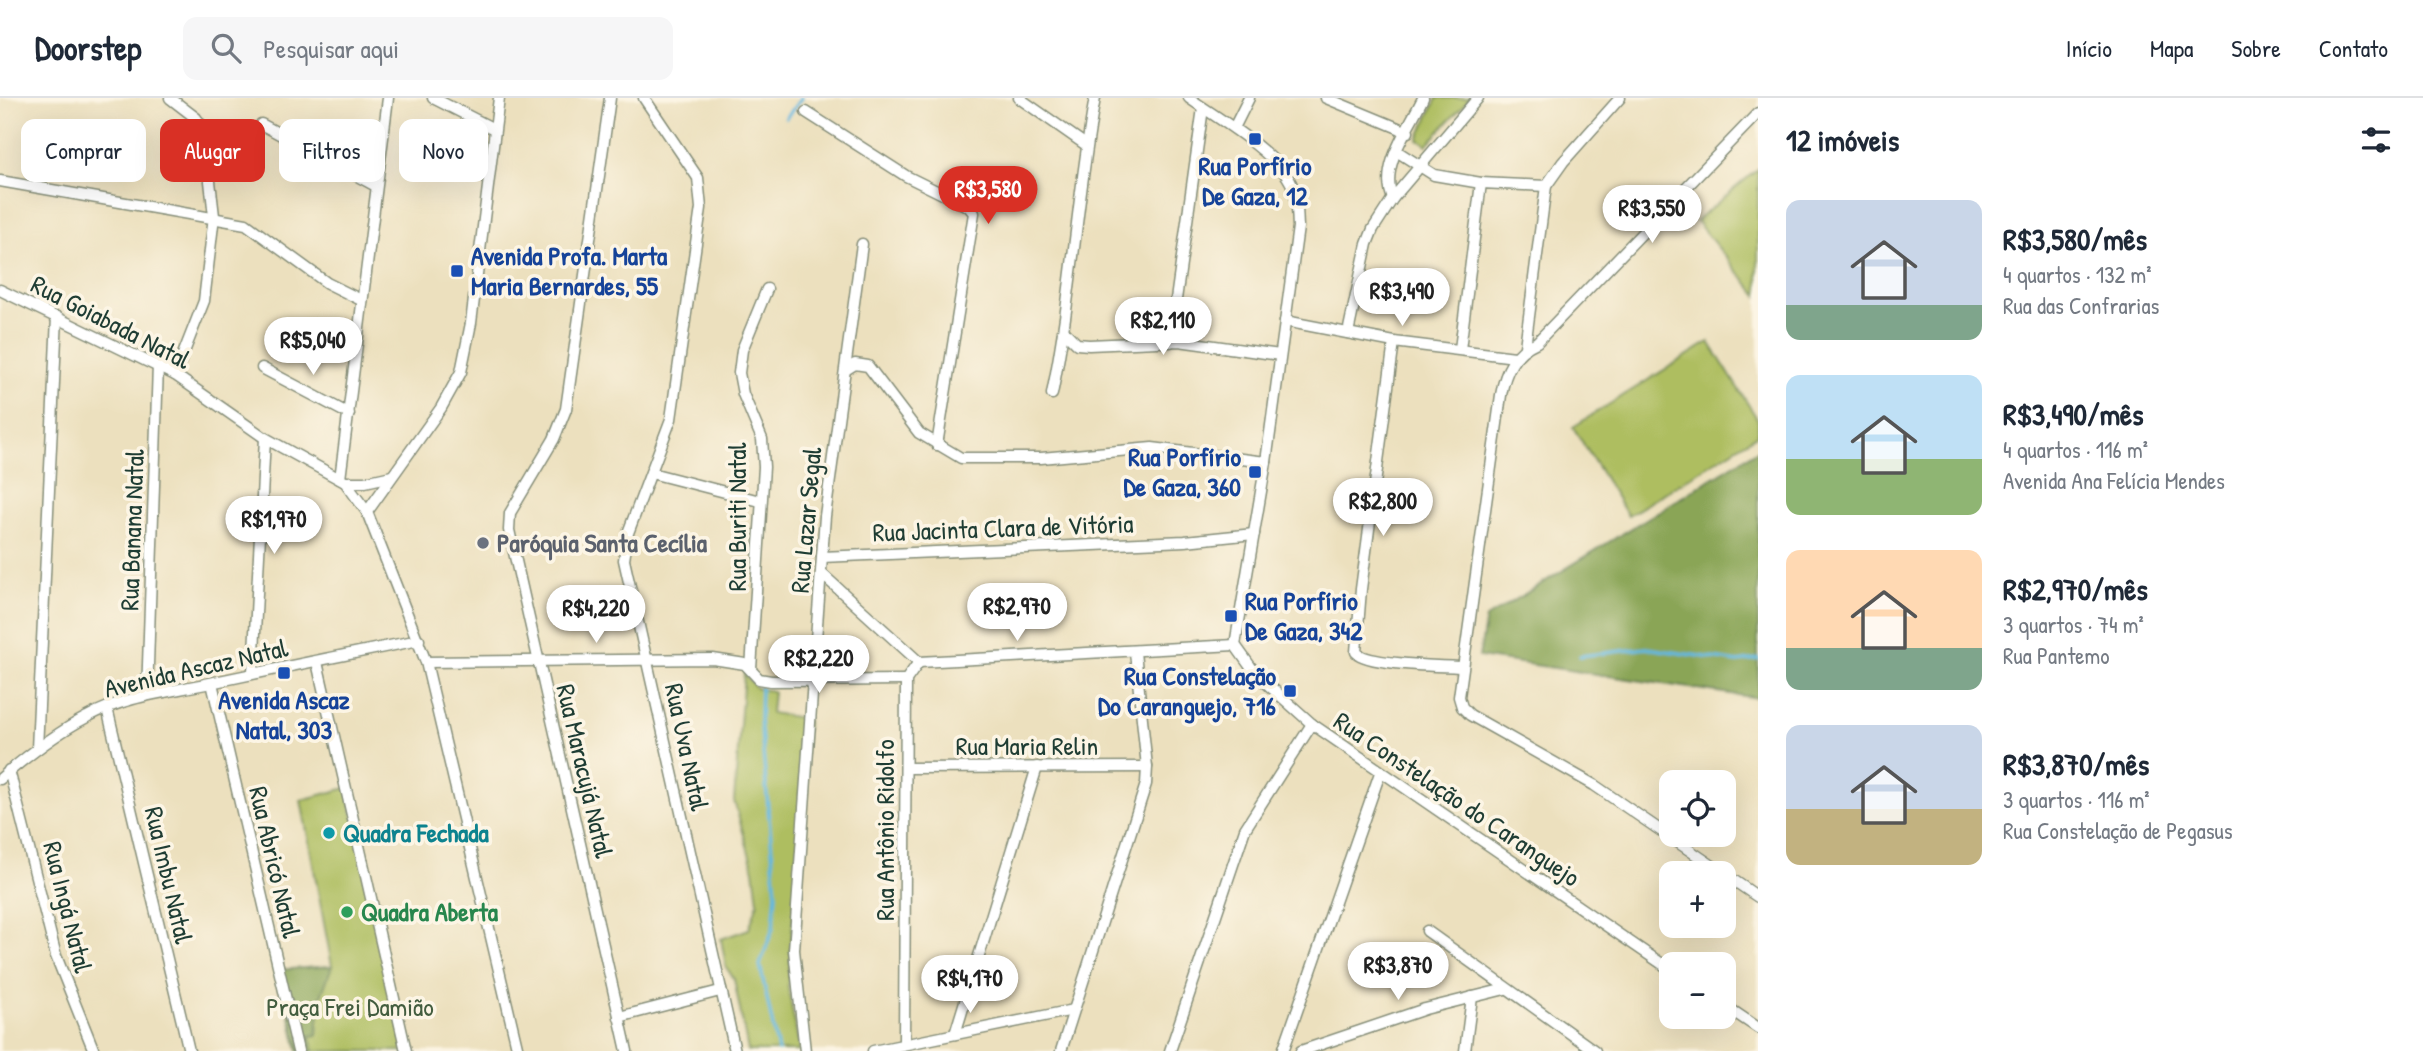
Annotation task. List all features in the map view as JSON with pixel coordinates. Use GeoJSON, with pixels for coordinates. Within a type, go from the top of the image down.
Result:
{"type":"FeatureCollection","features":[{"type":"Feature","properties":{"kind":"street"},"geometry":{"type":"LineString","coordinates":[[170,98],[196,118],[204,129],[214,216],[204,301],[175,375]]}},
{"type":"Feature","properties":{"kind":"street"},"geometry":{"type":"LineString","coordinates":[[388,98],[361,300],[343,480],[365,482],[392,476]]}},
{"type":"Feature","properties":{"kind":"street"},"geometry":{"type":"LineString","coordinates":[[433,98],[494,129]]}},
{"type":"Feature","properties":{"kind":"street"},"geometry":{"type":"LineString","coordinates":[[367,512],[441,408],[461,372],[471,323],[499,98]]}},
{"type":"Feature","properties":{"kind":"street","name":"Rua Maracujá Natal"},"geometry":{"type":"LineString","coordinates":[[610,98],[566,409],[554,439],[510,513],[509,520],[513,552],[627,1051]]}},
{"type":"Feature","properties":{"kind":"street","name":"Rua Uva Natal"},"geometry":{"type":"LineString","coordinates":[[645,98],[698,177],[701,192],[671,419],[628,533],[624,560],[735,1051]]}},
{"type":"Feature","properties":{"kind":"street"},"geometry":{"type":"LineString","coordinates":[[1019,98],[1086,145]]}},
{"type":"Feature","properties":{"kind":"street"},"geometry":{"type":"LineString","coordinates":[[1052,394],[1065,332],[1086,145],[1095,98]]}},
{"type":"Feature","properties":{"kind":"street"},"geometry":{"type":"LineString","coordinates":[[822,574],[919,663],[1235,645],[1266,462],[1297,227],[1297,199],[1286,175],[1234,128],[1189,98]]}},
{"type":"Feature","properties":{"kind":"street"},"geometry":{"type":"LineString","coordinates":[[1234,128],[1249,98]]}},
{"type":"Feature","properties":{"kind":"street"},"geometry":{"type":"LineString","coordinates":[[1326,98],[1408,132]]}},
{"type":"Feature","properties":{"kind":"street"},"geometry":{"type":"LineString","coordinates":[[1394,198],[1389,189],[1388,174],[1423,98]]}},
{"type":"Feature","properties":{"kind":"street"},"geometry":{"type":"LineString","coordinates":[[1348,333],[1367,244],[1394,198],[1478,98]]}},
{"type":"Feature","properties":{"kind":"street"},"geometry":{"type":"LineString","coordinates":[[1525,347],[1546,186],[1563,162],[1620,98]]}},
{"type":"Feature","properties":{"kind":"street"},"geometry":{"type":"LineString","coordinates":[[1170,342],[1203,108]]}},
{"type":"Feature","properties":{"kind":"street"},"geometry":{"type":"LineString","coordinates":[[806,112],[906,176],[969,206],[974,213],[937,445]]}},
{"type":"Feature","properties":{"kind":"street"},"geometry":{"type":"LineString","coordinates":[[1758,113],[1537,342],[1525,347],[1515,357],[1503,381],[1459,697],[1462,706],[1470,715],[1594,785],[1758,897]]}},
{"type":"Feature","properties":{"kind":"street"},"geometry":{"type":"LineString","coordinates":[[265,126],[376,186]]}},
{"type":"Feature","properties":{"kind":"street"},"geometry":{"type":"LineString","coordinates":[[1398,152],[1434,174],[1481,183],[1546,186]]}},
{"type":"Feature","properties":{"kind":"street"},"geometry":{"type":"LineString","coordinates":[[0,181],[214,216],[246,224],[327,283],[361,300]]}},
{"type":"Feature","properties":{"kind":"street"},"geometry":{"type":"LineString","coordinates":[[1460,349],[1481,183]]}},
{"type":"Feature","properties":{"kind":"street","name":"Rua Lazar Segal"},"geometry":{"type":"LineString","coordinates":[[805,1051],[794,950],[813,680],[832,452],[847,369],[862,244]]}},
{"type":"Feature","properties":{"kind":"street","name":"Rua Buriti Natal"},"geometry":{"type":"LineString","coordinates":[[751,669],[757,612],[760,501],[764,467],[762,439],[743,394],[738,373],[742,350],[767,289]]}},
{"type":"Feature","properties":{"kind":"street","name":"Rua Goiabada Natal"},"geometry":{"type":"LineString","coordinates":[[0,290],[159,365],[265,438],[343,480],[367,512],[426,662],[517,1051]]}},
{"type":"Feature","properties":{"kind":"street"},"geometry":{"type":"LineString","coordinates":[[37,749],[57,317]]}},
{"type":"Feature","properties":{"kind":"street"},"geometry":{"type":"LineString","coordinates":[[1284,321],[1394,342],[1515,357]]}},
{"type":"Feature","properties":{"kind":"street"},"geometry":{"type":"LineString","coordinates":[[1065,332],[1077,344],[1170,342],[1280,355]]}},
{"type":"Feature","properties":{"kind":"street"},"geometry":{"type":"LineString","coordinates":[[1394,342],[1361,589],[1356,652],[1361,657],[1388,661],[1462,667]]}},
{"type":"Feature","properties":{"kind":"street"},"geometry":{"type":"LineString","coordinates":[[847,369],[855,364],[868,366],[908,422],[951,455],[967,459],[1041,458],[1152,447],[1266,462]]}},
{"type":"Feature","properties":{"kind":"street","name":"Rua Banana Natal"},"geometry":{"type":"LineString","coordinates":[[147,695],[159,365]]}},
{"type":"Feature","properties":{"kind":"street"},"geometry":{"type":"LineString","coordinates":[[262,368],[349,414]]}},
{"type":"Feature","properties":{"kind":"street"},"geometry":{"type":"LineString","coordinates":[[253,672],[265,438]]}},
{"type":"Feature","properties":{"kind":"street"},"geometry":{"type":"LineString","coordinates":[[651,473],[760,501]]}},
{"type":"Feature","properties":{"kind":"street","name":"Rua Jacinta Clara de Vitória"},"geometry":{"type":"LineString","coordinates":[[822,556],[1185,541],[1254,534]]}},
{"type":"Feature","properties":{"kind":"street","name":"Avenida Ascaz Natal"},"geometry":{"type":"LineString","coordinates":[[3,775],[87,716],[147,695],[419,640]]}},
{"type":"Feature","properties":{"kind":"street","name":"Rua Constelação do Caranguejo"},"geometry":{"type":"LineString","coordinates":[[1235,645],[1255,673],[1312,724],[1659,962]]}},
{"type":"Feature","properties":{"kind":"street"},"geometry":{"type":"LineString","coordinates":[[1061,1051],[1143,798],[1147,767],[1135,652]]}},
{"type":"Feature","properties":{"kind":"street"},"geometry":{"type":"LineString","coordinates":[[426,662],[736,660],[751,669],[759,679],[813,680],[906,680],[919,663]]}},
{"type":"Feature","properties":{"kind":"street"},"geometry":{"type":"LineString","coordinates":[[317,662],[406,1051]]}},
{"type":"Feature","properties":{"kind":"street","name":"Rua Antônio Ridolfo"},"geometry":{"type":"LineString","coordinates":[[904,1044],[906,680]]}},
{"type":"Feature","properties":{"kind":"street","name":"Rua Abricó Natal"},"geometry":{"type":"LineString","coordinates":[[212,683],[298,1051]]}},
{"type":"Feature","properties":{"kind":"street","name":"Rua Imbu Natal"},"geometry":{"type":"LineString","coordinates":[[107,708],[189,1051]]}},
{"type":"Feature","properties":{"kind":"street"},"geometry":{"type":"LineString","coordinates":[[1170,1051],[1245,829],[1312,724]]}},
{"type":"Feature","properties":{"kind":"street"},"geometry":{"type":"LineString","coordinates":[[955,1034],[1037,767]]}},
{"type":"Feature","properties":{"kind":"street","name":"Rua Maria Relin"},"geometry":{"type":"LineString","coordinates":[[906,768],[1147,767]]}},
{"type":"Feature","properties":{"kind":"street"},"geometry":{"type":"LineString","coordinates":[[1283,1051],[1380,773]]}},
{"type":"Feature","properties":{"kind":"street","name":"Rua Ingá Natal"},"geometry":{"type":"LineString","coordinates":[[3,775],[54,948],[94,1051]]}},
{"type":"Feature","properties":{"kind":"street"},"geometry":{"type":"LineString","coordinates":[[1426,931],[1595,1051]]}},
{"type":"Feature","properties":{"kind":"street"},"geometry":{"type":"LineString","coordinates":[[1301,1051],[1425,1009],[1505,989]]}},
{"type":"Feature","properties":{"kind":"street"},"geometry":{"type":"LineString","coordinates":[[619,1017],[720,991]]}},
{"type":"Feature","properties":{"kind":"street"},"geometry":{"type":"LineString","coordinates":[[1465,1051],[1472,997]]}},
{"type":"Feature","properties":{"kind":"street"},"geometry":{"type":"LineString","coordinates":[[873,1051],[1073,1010]]}},
{"type":"Feature","properties":{"kind":"street"},"geometry":{"type":"LineString","coordinates":[[1736,1013],[1758,1028]]}},
{"type":"Feature","properties":{"kind":"street"},"geometry":{"type":"LineString","coordinates":[[1344,1051],[1345,1038]]}},
{"type":"Feature","properties":{"kind":"green space"},"geometry":{"type":"Polygon","coordinates":[[[1437,98],[1470,98],[1427,145],[1418,139],[1437,98]]]}},
{"type":"Feature","properties":{"kind":"green space"},"geometry":{"type":"Polygon","coordinates":[[[1758,169],[1758,296],[1696,221],[1758,169]]]}},
{"type":"Feature","properties":{"kind":"green space"},"geometry":{"type":"Polygon","coordinates":[[[1709,342],[1758,420],[1758,434],[1628,516],[1573,427],[1709,342]]]}},
{"type":"Feature","properties":{"kind":"green space"},"geometry":{"type":"Polygon","coordinates":[[[1758,450],[1758,698],[1479,657],[1486,618],[1758,450]]]}},
{"type":"Feature","properties":{"kind":"green space"},"geometry":{"type":"Polygon","coordinates":[[[744,673],[756,688],[773,691],[771,713],[807,719],[788,988],[800,1051],[748,1051],[734,979],[726,967],[721,939],[749,929],[758,902],[754,870],[734,801],[744,673]]]}},
{"type":"Feature","properties":{"kind":"green space","name":"Praça Frei Damião"},"geometry":{"type":"Polygon","coordinates":[[[347,788],[406,1051],[298,1051],[279,970],[332,966],[301,800],[347,788]]]}},
{"type":"Feature","properties":{"kind":"green space"},"geometry":{"type":"Polygon","coordinates":[[[332,966],[320,999],[317,1035],[309,1036],[314,1051],[300,1051],[279,970],[332,966]]]}},
{"type":"Feature","properties":{"kind":"waterway"},"geometry":{"type":"LineString","coordinates":[[786,118],[801,98]]}},
{"type":"Feature","properties":{"kind":"waterway"},"geometry":{"type":"LineString","coordinates":[[1580,656],[1647,648],[1738,662],[1758,659]]}},
{"type":"Feature","properties":{"kind":"waterway"},"geometry":{"type":"LineString","coordinates":[[761,687],[760,719],[776,894],[773,928],[760,965],[778,1051]]}},
{"type":"Feature","properties":{"kind":"place","name":"Rua Porfírio De Gaza, 12"},"geometry":{"type":"Point","coordinates":[1255,139]}},
{"type":"Feature","properties":{"kind":"place","name":"Avenida Profa. Marta Maria Bernardes, 55"},"geometry":{"type":"Point","coordinates":[457,271]}},
{"type":"Feature","properties":{"kind":"place","name":"Rua Porfírio De Gaza, 360"},"geometry":{"type":"Point","coordinates":[1255,472]}},
{"type":"Feature","properties":{"kind":"place","name":"Paróquia Santa Cecília"},"geometry":{"type":"Point","coordinates":[483,543]}},
{"type":"Feature","properties":{"kind":"place","name":"Rua Porfírio De Gaza, 342"},"geometry":{"type":"Point","coordinates":[1231,616]}},
{"type":"Feature","properties":{"kind":"place","name":"Avenida Ascaz Natal, 303"},"geometry":{"type":"Point","coordinates":[284,673]}},
{"type":"Feature","properties":{"kind":"place","name":"Rua Constelação Do Caranguejo, 716"},"geometry":{"type":"Point","coordinates":[1290,691]}},
{"type":"Feature","properties":{"kind":"place","name":"Quadra Fechada"},"geometry":{"type":"Point","coordinates":[329,833]}},
{"type":"Feature","properties":{"kind":"place","name":"Quadra Aberta"},"geometry":{"type":"Point","coordinates":[347,912]}}]}
